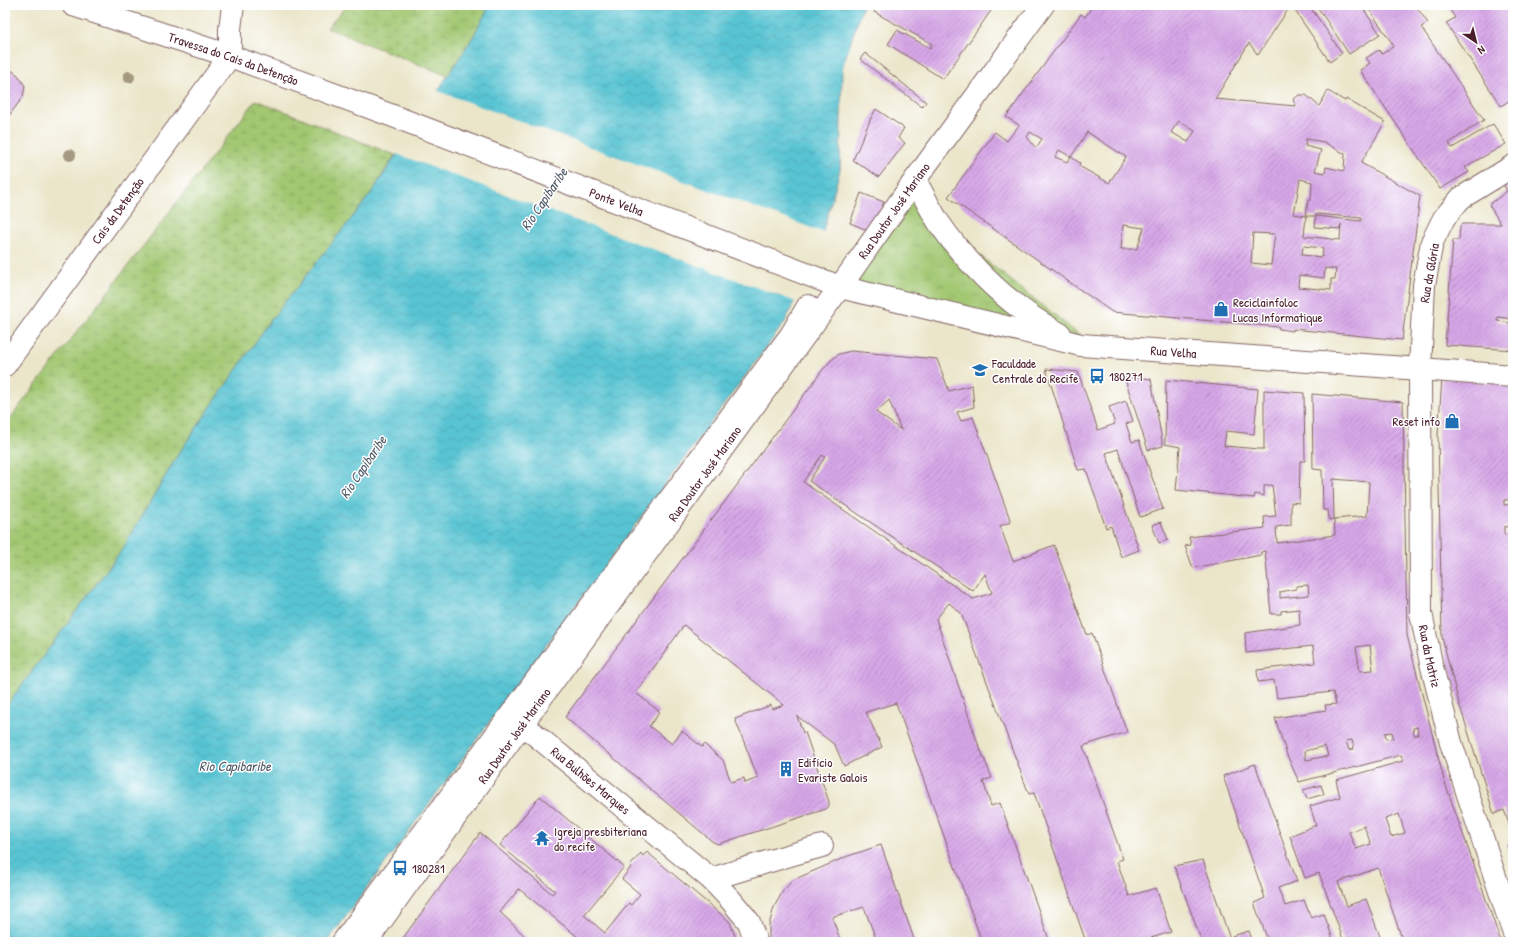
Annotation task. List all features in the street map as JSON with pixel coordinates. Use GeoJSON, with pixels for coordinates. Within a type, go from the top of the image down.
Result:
{"type":"FeatureCollection","features":[{"type":"Feature","properties":{"kind":"street","name":"Travessa do Cais da Detenção"},"geometry":{"type":"LineString","coordinates":[[73,5],[230,56],[393,116]]}},
{"type":"Feature","properties":{"kind":"street"},"geometry":{"type":"LineString","coordinates":[[230,56],[230,29],[233,5]]}},
{"type":"Feature","properties":{"kind":"street","name":"Rua Doutor José Mariano"},"geometry":{"type":"LineString","coordinates":[[366,942],[522,724],[831,284],[915,180],[1043,5]]}},
{"type":"Feature","properties":{"kind":"street","name":"Cais da Detenção"},"geometry":{"type":"LineString","coordinates":[[5,365],[230,56]]}},
{"type":"Feature","properties":{"kind":"street","name":"Ponte Velha"},"geometry":{"type":"LineString","coordinates":[[393,116],[831,284]]}},
{"type":"Feature","properties":{"kind":"street","name":"Rua da Glória"},"geometry":{"type":"LineString","coordinates":[[1420,369],[1424,285],[1432,242],[1444,218],[1461,198],[1513,166]]}},
{"type":"Feature","properties":{"kind":"street"},"geometry":{"type":"LineString","coordinates":[[915,180],[939,223],[962,253],[988,281],[1016,306],[1047,327],[1081,345]]}},
{"type":"Feature","properties":{"kind":"street","name":"Rua Velha"},"geometry":{"type":"LineString","coordinates":[[831,284],[1081,345],[1513,376]]}},
{"type":"Feature","properties":{"kind":"street"},"geometry":{"type":"LineString","coordinates":[[343,942],[786,341],[808,306]]}},
{"type":"Feature","properties":{"kind":"street","name":"Rua da Matriz"},"geometry":{"type":"LineString","coordinates":[[1420,369],[1422,613],[1431,663],[1451,743],[1513,931]]}},
{"type":"Feature","properties":{"kind":"street","name":"Rua Bulhões Marques"},"geometry":{"type":"LineString","coordinates":[[522,724],[711,879],[730,899],[752,932]]}},
{"type":"Feature","properties":{"kind":"street"},"geometry":{"type":"LineString","coordinates":[[711,879],[783,856],[822,846]]}},
{"type":"Feature","properties":{"kind":"green space"},"geometry":{"type":"Polygon","coordinates":[[[347,5],[490,5],[473,37],[448,76],[327,28],[347,5]]]}},
{"type":"Feature","properties":{"kind":"green space"},"geometry":{"type":"Polygon","coordinates":[[[256,100],[395,155],[370,195],[270,321],[179,453],[123,548],[5,708],[5,425],[256,100]]]}},
{"type":"Feature","properties":{"kind":"green space"},"geometry":{"type":"Polygon","coordinates":[[[905,196],[1082,337],[840,287],[905,196]]]}},
{"type":"Feature","properties":{"kind":"water","name":"Rio Capibaribe"},"geometry":{"type":"Polygon","coordinates":[[[490,5],[863,5],[842,68],[840,170],[818,249],[785,322],[327,942],[5,942],[5,708],[123,548],[179,453],[270,321],[370,195],[473,37],[490,5]]]}},
{"type":"Feature","properties":{"kind":"pier"},"geometry":{"type":"Polygon","coordinates":[[[435,90],[825,233],[820,250],[796,302],[394,153],[435,90]]]}},
{"type":"Feature","properties":{"kind":"building"},"geometry":{"type":"Polygon","coordinates":[[[878,5],[995,5],[943,79],[888,44],[897,30],[930,48],[932,44],[874,12],[878,5]]]}},
{"type":"Feature","properties":{"kind":"building"},"geometry":{"type":"Polygon","coordinates":[[[1093,5],[1291,5],[1258,55],[1249,43],[1215,99],[1296,106],[1293,100],[1299,95],[1306,95],[1319,106],[1328,91],[1345,101],[1346,99],[1385,122],[1361,163],[1420,196],[1402,340],[1293,329],[1293,331],[1279,329],[1279,327],[1112,312],[948,197],[995,132],[1007,141],[1019,125],[1006,117],[1081,14],[1085,17],[1093,5]],[[1179,121],[1171,132],[1188,142],[1195,131],[1179,121]],[[1030,132],[1027,137],[1036,148],[1042,139],[1030,132]],[[1087,132],[1071,157],[1080,163],[1079,166],[1109,183],[1126,157],[1087,132]],[[1306,139],[1305,146],[1321,150],[1315,171],[1325,173],[1326,167],[1344,171],[1345,154],[1324,142],[1306,139]],[[1059,150],[1055,157],[1067,162],[1071,157],[1059,150]],[[1300,179],[1294,214],[1306,216],[1308,200],[1311,200],[1312,182],[1300,179]],[[1317,214],[1316,216],[1361,221],[1361,218],[1317,214]],[[1306,216],[1304,236],[1340,240],[1341,224],[1340,229],[1315,227],[1316,216],[1306,216]],[[1123,225],[1121,249],[1137,249],[1144,228],[1123,225]],[[1253,233],[1251,263],[1271,265],[1275,234],[1253,233]],[[1303,246],[1302,255],[1322,257],[1323,248],[1303,246]],[[1325,268],[1324,278],[1299,275],[1298,287],[1331,290],[1331,279],[1335,279],[1336,269],[1325,268]]]}},
{"type":"Feature","properties":{"kind":"building"},"geometry":{"type":"Polygon","coordinates":[[[1291,5],[1309,5],[1342,53],[1330,62],[1291,5]]]}},
{"type":"Feature","properties":{"kind":"building"},"geometry":{"type":"Polygon","coordinates":[[[1316,5],[1361,5],[1380,34],[1349,54],[1316,5]]]}},
{"type":"Feature","properties":{"kind":"building"},"geometry":{"type":"Polygon","coordinates":[[[1366,5],[1415,5],[1428,23],[1421,27],[1484,120],[1449,143],[1452,148],[1493,124],[1506,144],[1465,167],[1469,172],[1440,189],[1360,70],[1370,63],[1366,58],[1379,50],[1382,54],[1394,46],[1366,5]]]}},
{"type":"Feature","properties":{"kind":"building"},"geometry":{"type":"Polygon","coordinates":[[[1447,5],[1513,5],[1513,98],[1501,106],[1446,23],[1455,18],[1447,5]]]}},
{"type":"Feature","properties":{"kind":"building"},"geometry":{"type":"Polygon","coordinates":[[[865,53],[926,102],[922,107],[860,59],[865,53]]]}},
{"type":"Feature","properties":{"kind":"building"},"geometry":{"type":"Polygon","coordinates":[[[5,66],[18,75],[25,86],[23,97],[5,121],[5,66]]]}},
{"type":"Feature","properties":{"kind":"building"},"geometry":{"type":"Polygon","coordinates":[[[876,109],[904,128],[898,138],[905,143],[879,177],[853,160],[876,109]]]}},
{"type":"Feature","properties":{"kind":"building"},"geometry":{"type":"Polygon","coordinates":[[[1513,175],[1513,319],[1498,317],[1497,321],[1513,323],[1513,350],[1445,345],[1453,240],[1459,240],[1460,226],[1462,224],[1501,224],[1489,205],[1507,191],[1502,182],[1513,175]]]}},
{"type":"Feature","properties":{"kind":"building"},"geometry":{"type":"Polygon","coordinates":[[[861,193],[884,202],[872,232],[850,223],[861,193]]]}},
{"type":"Feature","properties":{"kind":"building"},"geometry":{"type":"Polygon","coordinates":[[[851,351],[937,359],[949,391],[972,385],[974,407],[957,412],[961,421],[973,417],[1011,522],[1000,526],[1013,561],[1054,545],[1087,635],[1092,633],[1127,732],[1083,746],[1123,859],[1117,861],[1129,896],[1156,888],[1171,932],[1151,938],[1152,942],[1086,942],[1034,793],[1029,794],[961,613],[949,603],[936,619],[977,741],[992,778],[983,781],[991,806],[1000,803],[1050,942],[982,942],[896,703],[866,712],[882,747],[844,766],[835,745],[797,716],[803,733],[805,732],[829,802],[829,806],[826,809],[718,844],[713,842],[565,717],[821,372],[831,360],[839,354],[851,351]],[[889,400],[876,412],[901,430],[889,400]],[[822,455],[803,482],[973,599],[992,593],[985,574],[973,591],[809,481],[825,457],[822,455]],[[684,625],[636,693],[660,712],[649,726],[672,744],[682,731],[702,747],[704,744],[723,760],[731,782],[744,778],[745,783],[758,778],[735,719],[771,705],[772,709],[784,705],[684,625]]]}},
{"type":"Feature","properties":{"kind":"building"},"geometry":{"type":"Polygon","coordinates":[[[1046,369],[1078,372],[1098,430],[1115,424],[1109,407],[1126,401],[1133,421],[1126,424],[1132,442],[1139,440],[1163,509],[1140,517],[1118,449],[1106,453],[1139,550],[1121,557],[1111,526],[1106,528],[1086,469],[1078,470],[1046,369]]]}},
{"type":"Feature","properties":{"kind":"building"},"geometry":{"type":"Polygon","coordinates":[[[1124,376],[1151,379],[1163,446],[1148,450],[1124,376]]]}},
{"type":"Feature","properties":{"kind":"building"},"geometry":{"type":"Polygon","coordinates":[[[1442,378],[1513,385],[1513,500],[1504,500],[1504,505],[1513,504],[1513,526],[1504,527],[1504,535],[1513,534],[1513,835],[1504,810],[1494,814],[1458,700],[1442,637],[1438,435],[1442,378]]]}},
{"type":"Feature","properties":{"kind":"building"},"geometry":{"type":"Polygon","coordinates":[[[1166,380],[1258,389],[1254,434],[1226,431],[1224,446],[1264,449],[1264,390],[1304,393],[1305,461],[1300,461],[1299,503],[1291,502],[1291,525],[1276,527],[1277,543],[1335,535],[1334,519],[1329,520],[1328,510],[1323,510],[1322,470],[1313,469],[1312,394],[1403,402],[1407,635],[1444,780],[1501,942],[1403,942],[1378,868],[1338,882],[1347,906],[1366,899],[1382,942],[1344,942],[1319,873],[1305,878],[1290,836],[1316,825],[1310,806],[1340,797],[1336,780],[1403,761],[1401,755],[1299,782],[1287,755],[1275,718],[1326,710],[1325,705],[1336,704],[1333,692],[1277,698],[1274,680],[1258,682],[1257,670],[1315,663],[1313,646],[1246,653],[1245,633],[1300,625],[1299,609],[1281,611],[1281,614],[1271,614],[1265,551],[1261,552],[1261,555],[1193,568],[1185,546],[1191,545],[1189,537],[1265,528],[1264,517],[1276,516],[1272,485],[1264,486],[1264,496],[1255,494],[1254,498],[1176,490],[1180,447],[1165,444],[1166,380]],[[1333,479],[1334,519],[1367,516],[1369,482],[1333,479]],[[1308,585],[1296,586],[1296,589],[1280,592],[1280,598],[1309,595],[1308,585]],[[1370,645],[1356,647],[1360,671],[1373,670],[1370,645]],[[1417,727],[1413,728],[1414,735],[1418,735],[1417,727]],[[1392,732],[1385,733],[1386,739],[1393,738],[1392,732]],[[1352,740],[1346,741],[1349,750],[1354,749],[1352,740]],[[1325,746],[1305,751],[1306,760],[1328,756],[1325,746]],[[1399,814],[1385,819],[1391,837],[1405,833],[1399,814]],[[1364,826],[1349,832],[1356,849],[1371,844],[1364,826]]]}},
{"type":"Feature","properties":{"kind":"building"},"geometry":{"type":"Polygon","coordinates":[[[1161,522],[1168,540],[1159,543],[1152,525],[1161,522]]]}},
{"type":"Feature","properties":{"kind":"building"},"geometry":{"type":"Polygon","coordinates":[[[1255,764],[1297,881],[1278,888],[1285,906],[1304,900],[1311,918],[1324,914],[1334,942],[1257,942],[1267,938],[1254,903],[1265,898],[1223,776],[1255,764]]]}},
{"type":"Feature","properties":{"kind":"building"},"geometry":{"type":"Polygon","coordinates":[[[1321,785],[1324,794],[1307,799],[1303,790],[1321,785]]]}},
{"type":"Feature","properties":{"kind":"building"},"geometry":{"type":"Polygon","coordinates":[[[540,796],[624,867],[584,915],[605,933],[629,903],[631,905],[640,894],[622,879],[631,867],[630,866],[641,853],[643,856],[647,852],[730,922],[737,942],[584,942],[519,889],[500,912],[531,942],[400,942],[480,833],[552,894],[555,891],[500,845],[540,796]]]}},
{"type":"Feature","properties":{"kind":"building"},"geometry":{"type":"Polygon","coordinates":[[[1513,843],[1513,862],[1507,845],[1513,843]]]}},
{"type":"Feature","properties":{"kind":"building"},"geometry":{"type":"Polygon","coordinates":[[[881,845],[915,942],[877,942],[864,907],[832,917],[841,942],[769,942],[769,925],[774,907],[783,891],[793,880],[848,856],[881,845]]]}},
{"type":"Feature","properties":{"kind":"building"},"geometry":{"type":"Polygon","coordinates":[[[1203,860],[1231,942],[1202,942],[1174,866],[1203,860]]]}},
{"type":"Feature","properties":{"kind":"building"},"geometry":{"type":"Polygon","coordinates":[[[1249,931],[1253,942],[1234,942],[1232,936],[1249,931]]]}},
{"type":"Feature","properties":{"kind":"place","name":"Reciclainfoloc Lucas Informatique"},"geometry":{"type":"Point","coordinates":[1221,309]}},
{"type":"Feature","properties":{"kind":"place","name":"Faculdade Centrale do Recife"},"geometry":{"type":"Point","coordinates":[980,370]}},
{"type":"Feature","properties":{"kind":"place","name":"180271"},"geometry":{"type":"Point","coordinates":[1097,376]}},
{"type":"Feature","properties":{"kind":"place","name":"Reset info"},"geometry":{"type":"Point","coordinates":[1452,421]}},
{"type":"Feature","properties":{"kind":"place","name":"Edifício Evariste Galois"},"geometry":{"type":"Point","coordinates":[786,769]}},
{"type":"Feature","properties":{"kind":"place","name":"Igreja presbiteriana do recife"},"geometry":{"type":"Point","coordinates":[542,838]}},
{"type":"Feature","properties":{"kind":"place","name":"180281"},"geometry":{"type":"Point","coordinates":[400,868]}}]}
